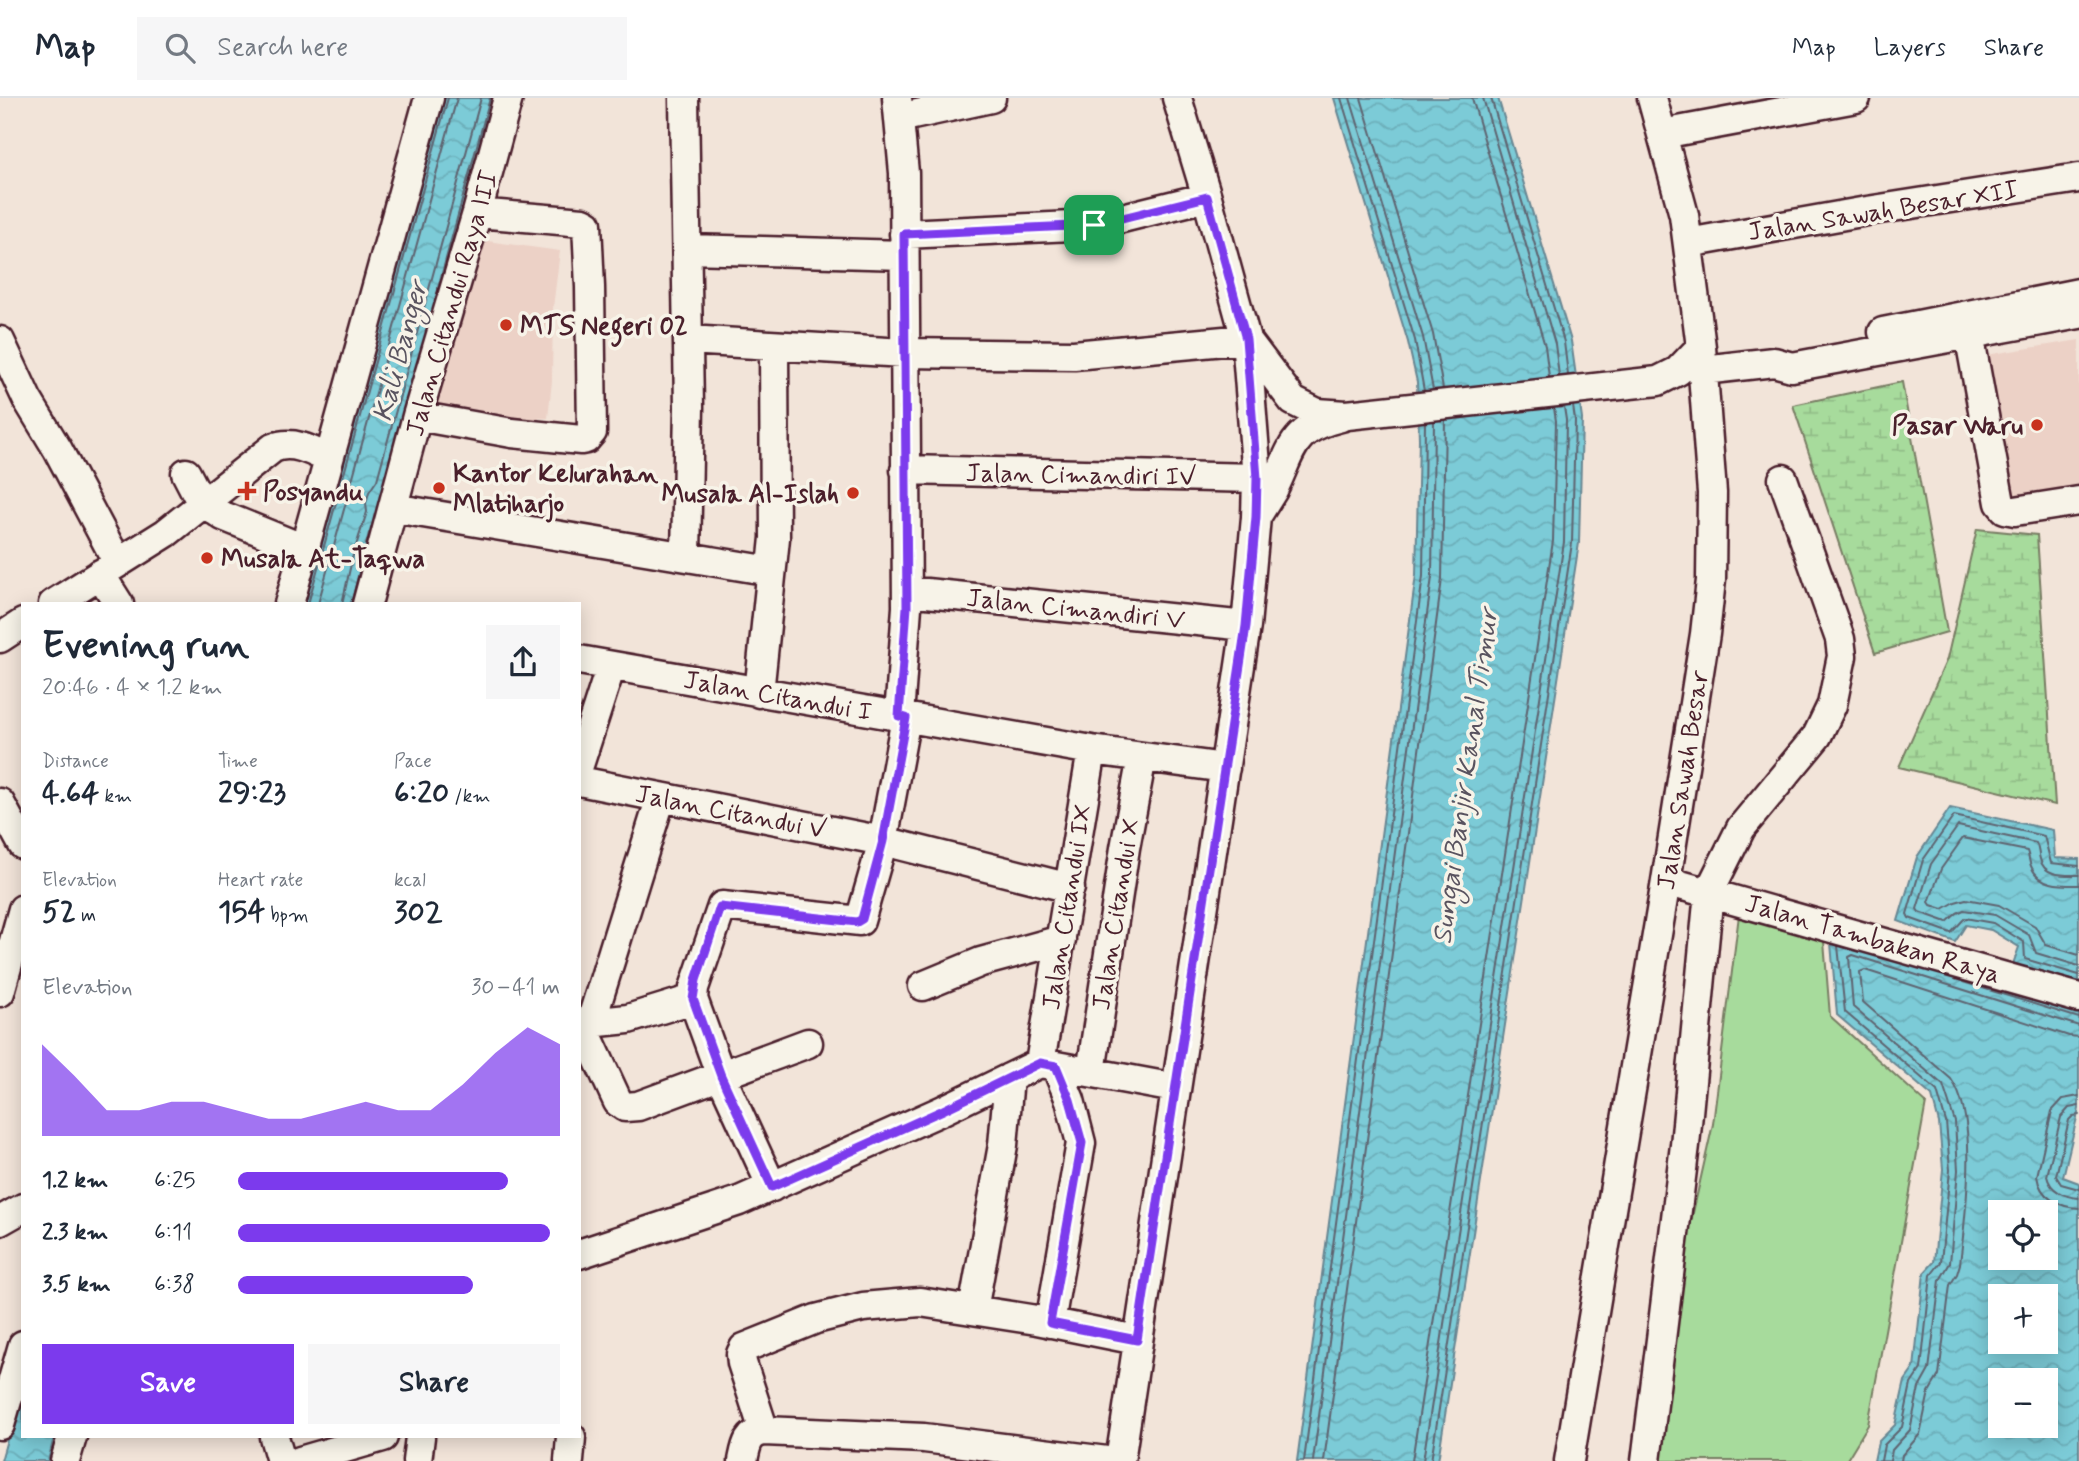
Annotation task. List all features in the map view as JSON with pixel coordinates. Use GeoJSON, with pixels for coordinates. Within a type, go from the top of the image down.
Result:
{"type":"FeatureCollection","features":[{"type":"Feature","properties":{"kind":"street"},"geometry":{"type":"LineString","coordinates":[[295,602],[304,549],[429,98]]}},
{"type":"Feature","properties":{"kind":"street","name":"Jalan Citandui Raya III"},"geometry":{"type":"LineString","coordinates":[[368,602],[417,416],[508,98]]}},
{"type":"Feature","properties":{"kind":"street"},"geometry":{"type":"LineString","coordinates":[[684,98],[688,340],[686,556]]}},
{"type":"Feature","properties":{"kind":"street"},"geometry":{"type":"LineString","coordinates":[[772,1187],[721,1076],[693,999],[696,980],[720,907],[857,922],[862,919],[883,841],[903,717],[907,591],[904,173],[898,108],[990,98]]}},
{"type":"Feature","properties":{"kind":"street"},"geometry":{"type":"LineString","coordinates":[[1120,1461],[1246,626],[1256,517],[1257,478],[1246,339],[1177,98]]}},
{"type":"Feature","properties":{"kind":"street","name":"Jalan Sawah Besar"},"geometry":{"type":"LineString","coordinates":[[1569,1461],[1666,881],[1711,580],[1712,493],[1707,412],[1688,243],[1684,215],[1652,98]]}},
{"type":"Feature","properties":{"kind":"street"},"geometry":{"type":"LineString","coordinates":[[1662,134],[1856,98]]}},
{"type":"Feature","properties":{"kind":"street","name":"Jalan Sawah Besar XII"},"geometry":{"type":"LineString","coordinates":[[1688,243],[1867,211],[2079,178]]}},
{"type":"Feature","properties":{"kind":"street"},"geometry":{"type":"LineString","coordinates":[[687,249],[904,245],[1094,225],[1207,197]]}},
{"type":"Feature","properties":{"kind":"street"},"geometry":{"type":"LineString","coordinates":[[417,416],[512,433],[581,440],[586,439],[592,432],[587,224],[477,213]]}},
{"type":"Feature","properties":{"kind":"street"},"geometry":{"type":"LineString","coordinates":[[1256,517],[1273,489],[1286,455],[1294,443],[1304,432],[1322,421],[1347,415],[1649,381],[1702,359],[1774,362],[1792,367],[1968,324],[2079,293]]}},
{"type":"Feature","properties":{"kind":"street"},"geometry":{"type":"LineString","coordinates":[[1968,324],[2079,314]]}},
{"type":"Feature","properties":{"kind":"street"},"geometry":{"type":"LineString","coordinates":[[1968,324],[2000,503],[2005,509],[2015,511],[2079,500]]}},
{"type":"Feature","properties":{"kind":"street"},"geometry":{"type":"LineString","coordinates":[[688,340],[904,353],[1074,355],[1246,339]]}},
{"type":"Feature","properties":{"kind":"street"},"geometry":{"type":"LineString","coordinates":[[1246,339],[1293,401],[1317,413],[1347,415]]}},
{"type":"Feature","properties":{"kind":"street"},"geometry":{"type":"LineString","coordinates":[[0,341],[27,399],[58,450],[109,569],[118,602]]}},
{"type":"Feature","properties":{"kind":"street"},"geometry":{"type":"LineString","coordinates":[[759,693],[775,538],[774,345]]}},
{"type":"Feature","properties":{"kind":"street"},"geometry":{"type":"LineString","coordinates":[[1649,381],[1680,386],[1707,412]]}},
{"type":"Feature","properties":{"kind":"street"},"geometry":{"type":"LineString","coordinates":[[56,602],[166,533],[273,448],[281,445],[302,446],[329,459]]}},
{"type":"Feature","properties":{"kind":"street","name":"Jalan Cimandiri IV"},"geometry":{"type":"LineString","coordinates":[[905,470],[1257,478]]}},
{"type":"Feature","properties":{"kind":"street"},"geometry":{"type":"LineString","coordinates":[[186,473],[204,502],[223,516],[304,549]]}},
{"type":"Feature","properties":{"kind":"street"},"geometry":{"type":"LineString","coordinates":[[1646,1461],[1685,1144],[1709,892],[1741,828],[1817,736],[1832,705],[1842,656],[1840,639],[1783,479]]}},
{"type":"Feature","properties":{"kind":"street"},"geometry":{"type":"LineString","coordinates":[[393,508],[771,571]]}},
{"type":"Feature","properties":{"kind":"street","name":"Jalan Cimandiri V"},"geometry":{"type":"LineString","coordinates":[[907,591],[1246,626]]}},
{"type":"Feature","properties":{"kind":"street"},"geometry":{"type":"LineString","coordinates":[[0,638],[21,624]]}},
{"type":"Feature","properties":{"kind":"street","name":"Jalan Citandui I"},"geometry":{"type":"LineString","coordinates":[[581,660],[1092,750],[1225,768]]}},
{"type":"Feature","properties":{"kind":"street"},"geometry":{"type":"LineString","coordinates":[[581,759],[611,666]]}},
{"type":"Feature","properties":{"kind":"street","name":"Jalan Citandui IX"},"geometry":{"type":"LineString","coordinates":[[1048,1065],[1061,940],[1092,750]]}},
{"type":"Feature","properties":{"kind":"street","name":"Jalan Citandui X"},"geometry":{"type":"LineString","coordinates":[[1091,1072],[1129,819],[1142,757]]}},
{"type":"Feature","properties":{"kind":"street","name":"Jalan Citandui V"},"geometry":{"type":"LineString","coordinates":[[581,781],[883,841],[1070,888]]}},
{"type":"Feature","properties":{"kind":"street"},"geometry":{"type":"LineString","coordinates":[[661,797],[585,1029],[612,1091],[622,1107],[638,1106],[808,1043]]}},
{"type":"Feature","properties":{"kind":"street"},"geometry":{"type":"LineString","coordinates":[[11,810],[21,839]]}},
{"type":"Feature","properties":{"kind":"street","name":"Jalan Tambakan Raya"},"geometry":{"type":"LineString","coordinates":[[1666,881],[2079,998]]}},
{"type":"Feature","properties":{"kind":"street"},"geometry":{"type":"LineString","coordinates":[[0,992],[15,916]]}},
{"type":"Feature","properties":{"kind":"street"},"geometry":{"type":"LineString","coordinates":[[923,986],[981,962],[1061,940]]}},
{"type":"Feature","properties":{"kind":"street"},"geometry":{"type":"LineString","coordinates":[[585,1029],[693,999]]}},
{"type":"Feature","properties":{"kind":"street"},"geometry":{"type":"LineString","coordinates":[[581,1253],[739,1201],[1009,1078],[1048,1065],[1175,1088]]}},
{"type":"Feature","properties":{"kind":"street"},"geometry":{"type":"LineString","coordinates":[[1048,1065],[1070,1100],[1082,1143],[1050,1323]]}},
{"type":"Feature","properties":{"kind":"street"},"geometry":{"type":"LineString","coordinates":[[973,1310],[1003,1144],[1009,1078]]}},
{"type":"Feature","properties":{"kind":"street"},"geometry":{"type":"LineString","coordinates":[[0,1221],[21,1209]]}},
{"type":"Feature","properties":{"kind":"street"},"geometry":{"type":"LineString","coordinates":[[764,1431],[742,1363],[741,1354],[744,1348],[816,1319],[863,1307],[920,1302],[1137,1340]]}},
{"type":"Feature","properties":{"kind":"street"},"geometry":{"type":"LineString","coordinates":[[0,1425],[21,1352]]}},
{"type":"Feature","properties":{"kind":"street"},"geometry":{"type":"LineString","coordinates":[[743,1461],[750,1437],[764,1431],[924,1438],[1107,1461]]}},
{"type":"Feature","properties":{"kind":"street"},"geometry":{"type":"LineString","coordinates":[[65,1461],[72,1438]]}},
{"type":"Feature","properties":{"kind":"street"},"geometry":{"type":"LineString","coordinates":[[274,1438],[281,1461]]}},
{"type":"Feature","properties":{"kind":"street"},"geometry":{"type":"LineString","coordinates":[[300,1461],[380,1438]]}},
{"type":"Feature","properties":{"kind":"street"},"geometry":{"type":"LineString","coordinates":[[417,1461],[420,1438]]}},
{"type":"Feature","properties":{"kind":"street"},"geometry":{"type":"LineString","coordinates":[[569,1461],[571,1438]]}},
{"type":"Feature","properties":{"kind":"shaded area","name":"MTS Negeri 02"},"geometry":{"type":"Polygon","coordinates":[[[480,240],[560,251],[553,308],[552,381],[548,418],[538,418],[536,431],[430,411],[454,341],[480,240]]]}},
{"type":"Feature","properties":{"kind":"shaded area","name":"Pasar Waru"},"geometry":{"type":"Polygon","coordinates":[[[2079,340],[2079,494],[2010,507],[1980,356],[2079,340]]]}},
{"type":"Feature","properties":{"kind":"green space"},"geometry":{"type":"Polygon","coordinates":[[[1902,382],[1947,632],[1875,653],[1793,405],[1902,382]]]}},
{"type":"Feature","properties":{"kind":"green space"},"geometry":{"type":"Polygon","coordinates":[[[1977,529],[2037,535],[2055,805],[1899,767],[1947,659],[1977,529]]]}},
{"type":"Feature","properties":{"kind":"green space"},"geometry":{"type":"Polygon","coordinates":[[[1739,915],[1823,929],[1830,1016],[1926,1103],[1868,1425],[1846,1461],[1655,1461],[1683,1257],[1713,1124],[1739,915]]]}},
{"type":"Feature","properties":{"kind":"water","name":"Kali Banger"},"geometry":{"type":"Polygon","coordinates":[[[442,98],[497,98],[358,602],[302,602],[442,98]]]}},
{"type":"Feature","properties":{"kind":"water","name":"Sungai Banjir Kanal Timur"},"geometry":{"type":"Polygon","coordinates":[[[1334,98],[1498,98],[1571,341],[1582,419],[1579,543],[1438,1461],[1297,1461],[1416,575],[1419,439],[1417,382],[1408,342],[1334,98]]]}},
{"type":"Feature","properties":{"kind":"water"},"geometry":{"type":"Polygon","coordinates":[[[1950,808],[2053,830],[2055,858],[2079,859],[2079,982],[2013,964],[2019,947],[1991,930],[1966,925],[1955,942],[1898,921],[1917,857],[1950,808]]]}},
{"type":"Feature","properties":{"kind":"water"},"geometry":{"type":"Polygon","coordinates":[[[1830,931],[2079,1011],[2079,1109],[2063,1177],[2079,1183],[2079,1461],[1874,1461],[1878,1442],[1895,1425],[1905,1381],[1914,1368],[1924,1273],[1934,1262],[1943,1169],[1939,1123],[1932,1096],[1837,1015],[1830,931]]]}},
{"type":"Feature","properties":{"kind":"water"},"geometry":{"type":"Polygon","coordinates":[[[21,1389],[21,1438],[54,1438],[48,1461],[1,1461],[21,1389]]]}},
{"type":"Feature","properties":{"kind":"place","name":"MTS Negeri 02"},"geometry":{"type":"Point","coordinates":[506,325]}},
{"type":"Feature","properties":{"kind":"place","name":"Pasar Waru"},"geometry":{"type":"Point","coordinates":[2037,425]}},
{"type":"Feature","properties":{"kind":"place","name":"Kantor Kelurahan Mlatiharjo"},"geometry":{"type":"Point","coordinates":[439,488]}},
{"type":"Feature","properties":{"kind":"place","name":"Posyandu"},"geometry":{"type":"Point","coordinates":[247,491]}},
{"type":"Feature","properties":{"kind":"place","name":"Musala Al-Islah"},"geometry":{"type":"Point","coordinates":[853,493]}},
{"type":"Feature","properties":{"kind":"place","name":"Musala At-Taqwa"},"geometry":{"type":"Point","coordinates":[207,558]}},
{"type":"Feature","properties":{"kind":"route"},"geometry":{"type":"LineString","coordinates":[[1207,197],[1246,339],[1257,478],[1246,626],[1137,1340],[1050,1323],[1082,1143],[1070,1100],[1056,1066],[1040,1063],[772,1187],[721,1076],[693,999],[696,980],[720,907],[857,922],[862,919],[883,841],[906,718],[899,716],[907,607],[904,234],[1094,225],[1207,197]]}}]}
